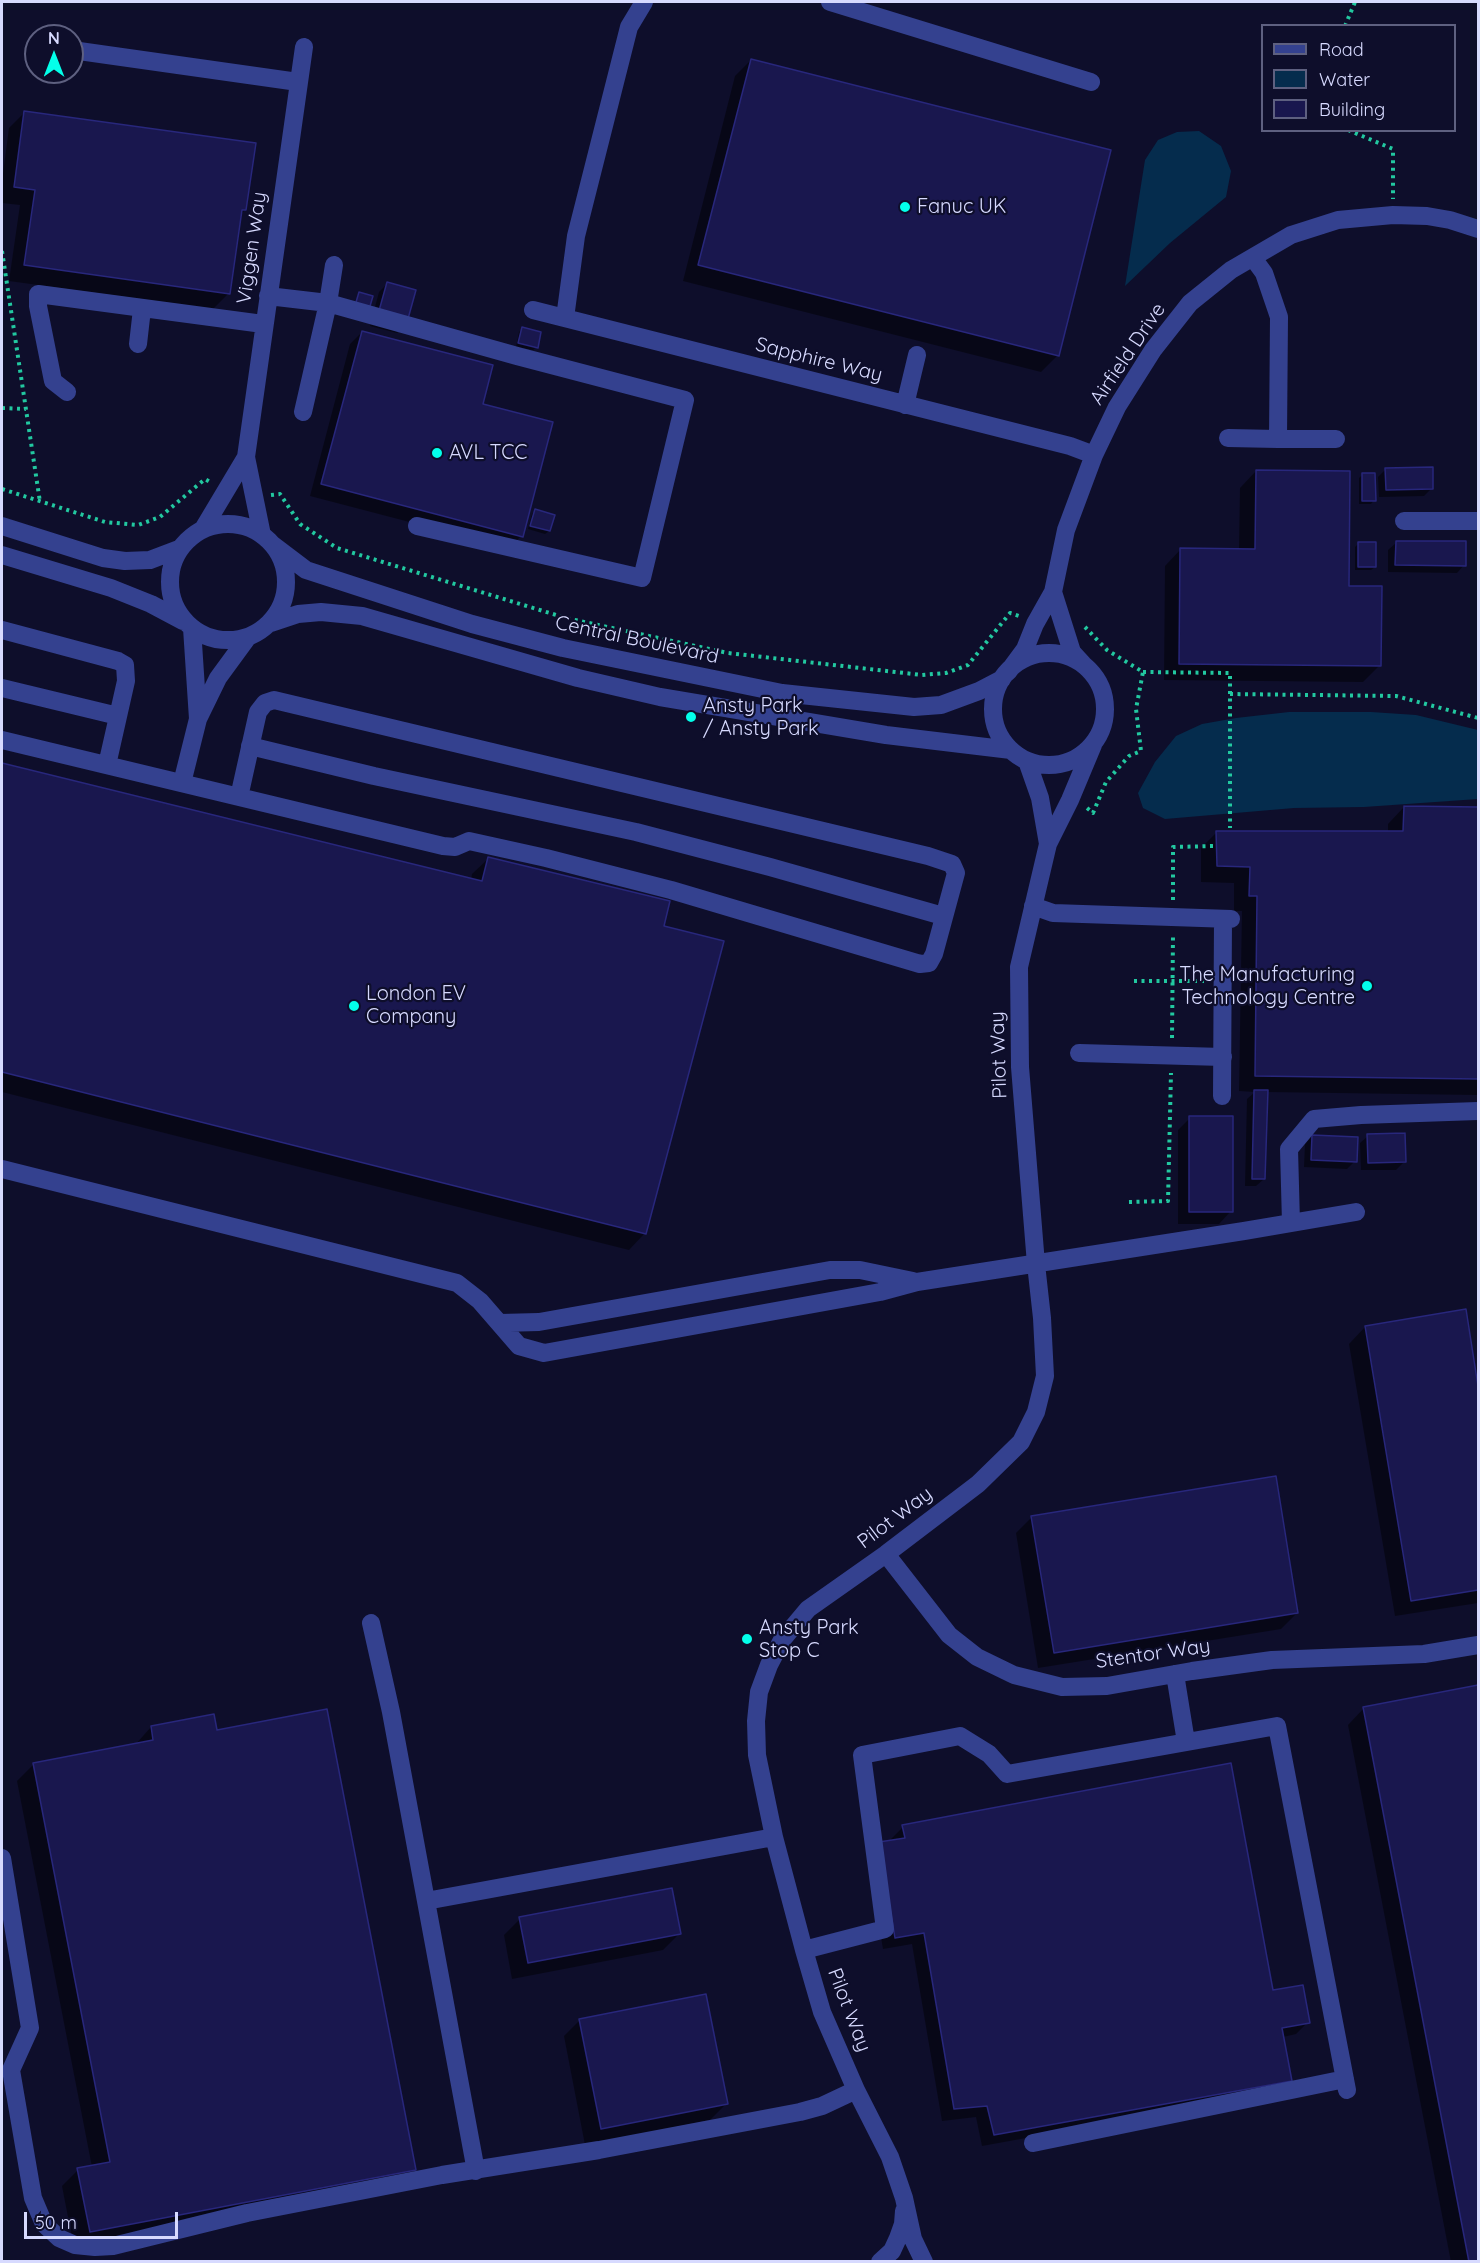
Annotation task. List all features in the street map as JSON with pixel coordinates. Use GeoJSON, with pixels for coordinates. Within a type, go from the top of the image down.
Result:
{"type":"FeatureCollection","features":[{"type":"Feature","properties":{"kind":"street"},"geometry":{"type":"LineString","coordinates":[[566,318],[576,236],[629,27],[644,2]]}},
{"type":"Feature","properties":{"kind":"street"},"geometry":{"type":"LineString","coordinates":[[830,2],[1091,82]]}},
{"type":"Feature","properties":{"kind":"street","name":"Viggen Way"},"geometry":{"type":"LineString","coordinates":[[268,540],[254,499],[246,456],[304,47]]}},
{"type":"Feature","properties":{"kind":"street"},"geometry":{"type":"LineString","coordinates":[[84,53],[298,82]]}},
{"type":"Feature","properties":{"kind":"street","name":"Airfield Drive"},"geometry":{"type":"LineString","coordinates":[[1005,676],[1025,650],[1035,624],[1053,592],[1066,530],[1094,455],[1117,408],[1147,359],[1190,303],[1230,270],[1292,235],[1338,220],[1393,214],[1427,216],[1479,229]]}},
{"type":"Feature","properties":{"kind":"street"},"geometry":{"type":"LineString","coordinates":[[1253,258],[1264,273],[1279,317],[1278,439]]}},
{"type":"Feature","properties":{"kind":"street"},"geometry":{"type":"LineString","coordinates":[[303,412],[328,303],[334,265]]}},
{"type":"Feature","properties":{"kind":"street"},"geometry":{"type":"LineString","coordinates":[[67,392],[52,381],[38,306],[38,294],[263,324]]}},
{"type":"Feature","properties":{"kind":"street"},"geometry":{"type":"LineString","coordinates":[[268,296],[328,303],[685,400],[642,578],[417,526]]}},
{"type":"Feature","properties":{"kind":"street"},"geometry":{"type":"LineString","coordinates":[[138,344],[142,309]]}},
{"type":"Feature","properties":{"kind":"street","name":"Sapphire Way"},"geometry":{"type":"LineString","coordinates":[[532,310],[1070,446],[1094,455]]}},
{"type":"Feature","properties":{"kind":"street"},"geometry":{"type":"LineString","coordinates":[[905,405],[917,355]]}},
{"type":"Feature","properties":{"kind":"street"},"geometry":{"type":"LineString","coordinates":[[1228,438],[1336,439]]}},
{"type":"Feature","properties":{"kind":"street","name":"Viggen Way"},"geometry":{"type":"LineString","coordinates":[[203,529],[246,456]]}},
{"type":"Feature","properties":{"kind":"street"},"geometry":{"type":"LineString","coordinates":[[1404,521],[1479,521]]}},
{"type":"Feature","properties":{"kind":"street"},"geometry":{"type":"LineString","coordinates":[[2,555],[111,588],[151,604],[187,625],[205,636],[235,640],[260,632],[271,622],[282,606],[286,572],[282,559],[268,540],[249,527],[223,524],[203,529],[189,538],[179,549],[172,564],[169,579],[172,601],[187,625],[198,719]]}},
{"type":"Feature","properties":{"kind":"street"},"geometry":{"type":"LineString","coordinates":[[2,526],[103,558],[124,561],[150,560],[179,549]]}},
{"type":"Feature","properties":{"kind":"street","name":"Central Boulevard"},"geometry":{"type":"LineString","coordinates":[[268,540],[306,570],[472,624],[563,648],[782,693],[914,707],[941,705],[979,691],[1005,676]]}},
{"type":"Feature","properties":{"kind":"street","name":"Airfield Drive"},"geometry":{"type":"LineString","coordinates":[[1053,592],[1072,652],[1090,670]]}},
{"type":"Feature","properties":{"kind":"street"},"geometry":{"type":"LineString","coordinates":[[271,622],[297,614],[321,612],[362,616],[578,678],[660,697],[886,735],[1011,750]]}},
{"type":"Feature","properties":{"kind":"street"},"geometry":{"type":"LineString","coordinates":[[2,630],[118,660],[125,665],[126,681],[106,765]]}},
{"type":"Feature","properties":{"kind":"street"},"geometry":{"type":"LineString","coordinates":[[182,783],[198,719],[218,678],[248,637]]}},
{"type":"Feature","properties":{"kind":"street"},"geometry":{"type":"LineString","coordinates":[[1041,654],[1059,654],[1076,660],[1090,670],[1100,684],[1105,700],[1105,716],[1101,732],[1093,745],[1080,756],[1064,764],[1046,765],[1027,761],[1011,750],[1000,737],[994,721],[994,704],[1005,676],[1023,660],[1041,654]]}},
{"type":"Feature","properties":{"kind":"street"},"geometry":{"type":"LineString","coordinates":[[2,688],[118,716]]}},
{"type":"Feature","properties":{"kind":"street"},"geometry":{"type":"LineString","coordinates":[[2,740],[182,783],[239,797],[443,846],[455,847],[469,841],[546,858],[671,890],[920,964],[929,963],[934,954],[956,873],[952,864],[928,856],[274,700],[265,703],[258,712],[239,797]]}},
{"type":"Feature","properties":{"kind":"street","name":"Pilot Way"},"geometry":{"type":"LineString","coordinates":[[924,2262],[913,2239],[904,2198],[890,2157],[856,2090],[822,2012],[804,1950],[774,1837],[757,1755],[759,1692],[782,1640],[808,1609],[886,1554],[978,1484],[1022,1442],[1036,1412],[1045,1376],[1019,1056],[1019,967],[1048,844],[1070,800],[1093,745]]}},
{"type":"Feature","properties":{"kind":"street"},"geometry":{"type":"LineString","coordinates":[[250,746],[374,776],[636,832],[943,916]]}},
{"type":"Feature","properties":{"kind":"street","name":"Pilot Way"},"geometry":{"type":"LineString","coordinates":[[1027,761],[1040,798],[1048,844]]}},
{"type":"Feature","properties":{"kind":"street"},"geometry":{"type":"LineString","coordinates":[[1033,906],[1053,913],[1227,919],[1223,981],[1222,1096]]}},
{"type":"Feature","properties":{"kind":"street"},"geometry":{"type":"LineString","coordinates":[[1079,1053],[1223,1057]]}},
{"type":"Feature","properties":{"kind":"street"},"geometry":{"type":"LineString","coordinates":[[1292,1223],[1289,1149],[1314,1119],[1479,1111]]}},
{"type":"Feature","properties":{"kind":"street"},"geometry":{"type":"LineString","coordinates":[[2,1169],[457,1283],[480,1301],[519,1346],[544,1353],[880,1292],[917,1282],[1356,1212]]}},
{"type":"Feature","properties":{"kind":"street"},"geometry":{"type":"LineString","coordinates":[[500,1323],[539,1322],[830,1270],[860,1270],[917,1282]]}},
{"type":"Feature","properties":{"kind":"street","name":"Stentor Way"},"geometry":{"type":"LineString","coordinates":[[886,1554],[949,1635],[977,1657],[1014,1675],[1062,1687],[1107,1686],[1272,1660],[1424,1654],[1479,1645]]}},
{"type":"Feature","properties":{"kind":"street"},"geometry":{"type":"LineString","coordinates":[[371,1623],[391,1712],[476,2171]]}},
{"type":"Feature","properties":{"kind":"street"},"geometry":{"type":"LineString","coordinates":[[1175,1674],[1186,1742]]}},
{"type":"Feature","properties":{"kind":"street"},"geometry":{"type":"LineString","coordinates":[[804,1950],[885,1929],[862,1755],[960,1736],[989,1754],[1007,1774],[1277,1726],[1346,2085],[1033,2143]]}},
{"type":"Feature","properties":{"kind":"street"},"geometry":{"type":"LineString","coordinates":[[426,1901],[774,1837]]}},
{"type":"Feature","properties":{"kind":"street"},"geometry":{"type":"LineString","coordinates":[[2,1858],[30,2028],[11,2070],[33,2198],[44,2224],[59,2238],[75,2245],[113,2246],[247,2213],[442,2175],[476,2171],[800,2112],[822,2106],[856,2090]]}},
{"type":"Feature","properties":{"kind":"street","name":"Pilot Way"},"geometry":{"type":"LineString","coordinates":[[881,2262],[892,2251],[898,2238],[903,2224],[904,2198]]}},
{"type":"Feature","properties":{"kind":"street"},"geometry":{"type":"LineString","coordinates":[[881,2262],[892,2258],[907,2258],[915,2262]]}},
{"type":"Feature","properties":{"kind":"path"},"geometry":{"type":"LineString","coordinates":[[1346,24],[1355,2]]}},
{"type":"Feature","properties":{"kind":"path"},"geometry":{"type":"LineString","coordinates":[[1353,132],[1393,149],[1393,214]]}},
{"type":"Feature","properties":{"kind":"path"},"geometry":{"type":"LineString","coordinates":[[2,251],[40,502]]}},
{"type":"Feature","properties":{"kind":"path"},"geometry":{"type":"LineString","coordinates":[[2,408],[26,409]]}},
{"type":"Feature","properties":{"kind":"path"},"geometry":{"type":"LineString","coordinates":[[2,489],[105,522],[138,525],[160,517],[205,479],[225,491]]}},
{"type":"Feature","properties":{"kind":"path"},"geometry":{"type":"LineString","coordinates":[[254,499],[280,494],[300,524],[337,548],[566,618],[728,652],[922,675],[946,673],[968,665],[1010,612],[1019,616]]}},
{"type":"Feature","properties":{"kind":"path"},"geometry":{"type":"LineString","coordinates":[[1079,625],[1083,624],[1107,650],[1143,672],[1230,673],[1230,828]]}},
{"type":"Feature","properties":{"kind":"path"},"geometry":{"type":"LineString","coordinates":[[1081,804],[1093,813],[1106,782],[1129,756],[1141,751],[1136,709],[1143,672]]}},
{"type":"Feature","properties":{"kind":"path"},"geometry":{"type":"LineString","coordinates":[[1230,694],[1396,696],[1479,718]]}},
{"type":"Feature","properties":{"kind":"path"},"geometry":{"type":"LineString","coordinates":[[1129,1202],[1168,1201],[1174,917],[1173,847],[1214,846]]}},
{"type":"Feature","properties":{"kind":"path"},"geometry":{"type":"LineString","coordinates":[[1134,981],[1223,981]]}},
{"type":"Feature","properties":{"kind":"water"},"geometry":{"type":"Polygon","coordinates":[[[1199,131],[1221,146],[1231,171],[1226,197],[1170,243],[1125,286],[1145,160],[1158,140],[1177,132],[1199,131]]]}},
{"type":"Feature","properties":{"kind":"water"},"geometry":{"type":"Polygon","coordinates":[[[1289,712],[1371,712],[1416,715],[1478,730],[1478,799],[1364,807],[1294,808],[1165,819],[1143,808],[1138,793],[1155,762],[1176,736],[1202,724],[1289,712]]]}},
{"type":"Feature","properties":{"kind":"building","name":"Fanuc UK"},"geometry":{"type":"Polygon","coordinates":[[[751,59],[1111,150],[1059,356],[698,265],[751,59]]]}},
{"type":"Feature","properties":{"kind":"building"},"geometry":{"type":"Polygon","coordinates":[[[24,111],[256,143],[246,210],[242,210],[230,294],[24,265],[35,190],[14,187],[24,111]]]}},
{"type":"Feature","properties":{"kind":"building"},"geometry":{"type":"Polygon","coordinates":[[[387,282],[416,290],[406,326],[377,318],[387,282]]]}},
{"type":"Feature","properties":{"kind":"building"},"geometry":{"type":"Polygon","coordinates":[[[359,292],[373,296],[368,313],[354,309],[359,292]]]}},
{"type":"Feature","properties":{"kind":"building"},"geometry":{"type":"Polygon","coordinates":[[[522,327],[541,332],[538,348],[518,343],[522,327]]]}},
{"type":"Feature","properties":{"kind":"building","name":"AVL TCC"},"geometry":{"type":"Polygon","coordinates":[[[362,331],[493,365],[483,404],[553,422],[523,537],[321,484],[362,331]]]}},
{"type":"Feature","properties":{"kind":"building"},"geometry":{"type":"Polygon","coordinates":[[[1433,467],[1433,489],[1386,490],[1385,468],[1433,467]]]}},
{"type":"Feature","properties":{"kind":"building"},"geometry":{"type":"Polygon","coordinates":[[[1256,470],[1350,471],[1349,586],[1382,586],[1381,666],[1179,664],[1180,548],[1255,549],[1256,470]]]}},
{"type":"Feature","properties":{"kind":"building"},"geometry":{"type":"Polygon","coordinates":[[[1362,473],[1375,473],[1376,501],[1362,501],[1362,473]]]}},
{"type":"Feature","properties":{"kind":"building"},"geometry":{"type":"Polygon","coordinates":[[[535,509],[555,515],[550,531],[530,526],[535,509]]]}},
{"type":"Feature","properties":{"kind":"building"},"geometry":{"type":"Polygon","coordinates":[[[1396,541],[1466,541],[1466,566],[1395,565],[1396,541]]]}},
{"type":"Feature","properties":{"kind":"building"},"geometry":{"type":"Polygon","coordinates":[[[1358,542],[1376,542],[1376,567],[1358,567],[1358,542]]]}},
{"type":"Feature","properties":{"kind":"building","name":"London EV Company"},"geometry":{"type":"Polygon","coordinates":[[[2,763],[482,881],[488,857],[670,901],[664,926],[724,941],[646,1234],[2,1072],[2,763]]]}},
{"type":"Feature","properties":{"kind":"building","name":"The Manufacturing Technology Centre"},"geometry":{"type":"Polygon","coordinates":[[[1404,806],[1478,807],[1478,1079],[1255,1076],[1257,896],[1249,896],[1250,867],[1217,866],[1216,831],[1403,831],[1404,806]]]}},
{"type":"Feature","properties":{"kind":"building"},"geometry":{"type":"Polygon","coordinates":[[[1254,1090],[1268,1090],[1265,1179],[1252,1179],[1254,1090]]]}},
{"type":"Feature","properties":{"kind":"building"},"geometry":{"type":"Polygon","coordinates":[[[1189,1116],[1233,1116],[1233,1212],[1189,1212],[1189,1116]]]}},
{"type":"Feature","properties":{"kind":"building"},"geometry":{"type":"Polygon","coordinates":[[[1405,1133],[1406,1162],[1368,1163],[1367,1134],[1405,1133]]]}},
{"type":"Feature","properties":{"kind":"building"},"geometry":{"type":"Polygon","coordinates":[[[1312,1135],[1358,1137],[1357,1162],[1311,1160],[1312,1135]]]}},
{"type":"Feature","properties":{"kind":"building"},"geometry":{"type":"Polygon","coordinates":[[[1466,1309],[1478,1386],[1478,1590],[1411,1601],[1365,1326],[1466,1309]]]}},
{"type":"Feature","properties":{"kind":"building"},"geometry":{"type":"Polygon","coordinates":[[[1276,1476],[1298,1613],[1054,1653],[1031,1516],[1276,1476]]]}},
{"type":"Feature","properties":{"kind":"building"},"geometry":{"type":"Polygon","coordinates":[[[1478,1685],[1478,2262],[1469,2262],[1363,1707],[1478,1685]]]}},
{"type":"Feature","properties":{"kind":"building"},"geometry":{"type":"Polygon","coordinates":[[[327,1709],[416,2170],[90,2232],[77,2168],[110,2162],[33,1763],[153,1740],[151,1726],[214,1714],[217,1730],[327,1709]]]}},
{"type":"Feature","properties":{"kind":"building"},"geometry":{"type":"Polygon","coordinates":[[[1231,1763],[1273,1990],[1303,1985],[1310,2023],[1282,2028],[1292,2081],[994,2135],[987,2106],[954,2109],[924,1933],[895,1938],[879,1842],[905,1838],[902,1825],[1231,1763]]]}},
{"type":"Feature","properties":{"kind":"building"},"geometry":{"type":"Polygon","coordinates":[[[672,1888],[681,1934],[528,1963],[519,1917],[672,1888]]]}},
{"type":"Feature","properties":{"kind":"building"},"geometry":{"type":"Polygon","coordinates":[[[706,1994],[728,2104],[601,2129],[579,2019],[706,1994]]]}},
{"type":"Feature","properties":{"kind":"place","name":"Fanuc UK"},"geometry":{"type":"Point","coordinates":[905,207]}},
{"type":"Feature","properties":{"kind":"place","name":"AVL TCC"},"geometry":{"type":"Point","coordinates":[437,453]}},
{"type":"Feature","properties":{"kind":"place","name":"Ansty Park / Ansty Park"},"geometry":{"type":"Point","coordinates":[691,717]}},
{"type":"Feature","properties":{"kind":"place","name":"The Manufacturing Technology Centre"},"geometry":{"type":"Point","coordinates":[1367,986]}},
{"type":"Feature","properties":{"kind":"place","name":"London EV Company"},"geometry":{"type":"Point","coordinates":[354,1006]}},
{"type":"Feature","properties":{"kind":"place","name":"Ansty Park Stop C"},"geometry":{"type":"Point","coordinates":[747,1639]}}]}
